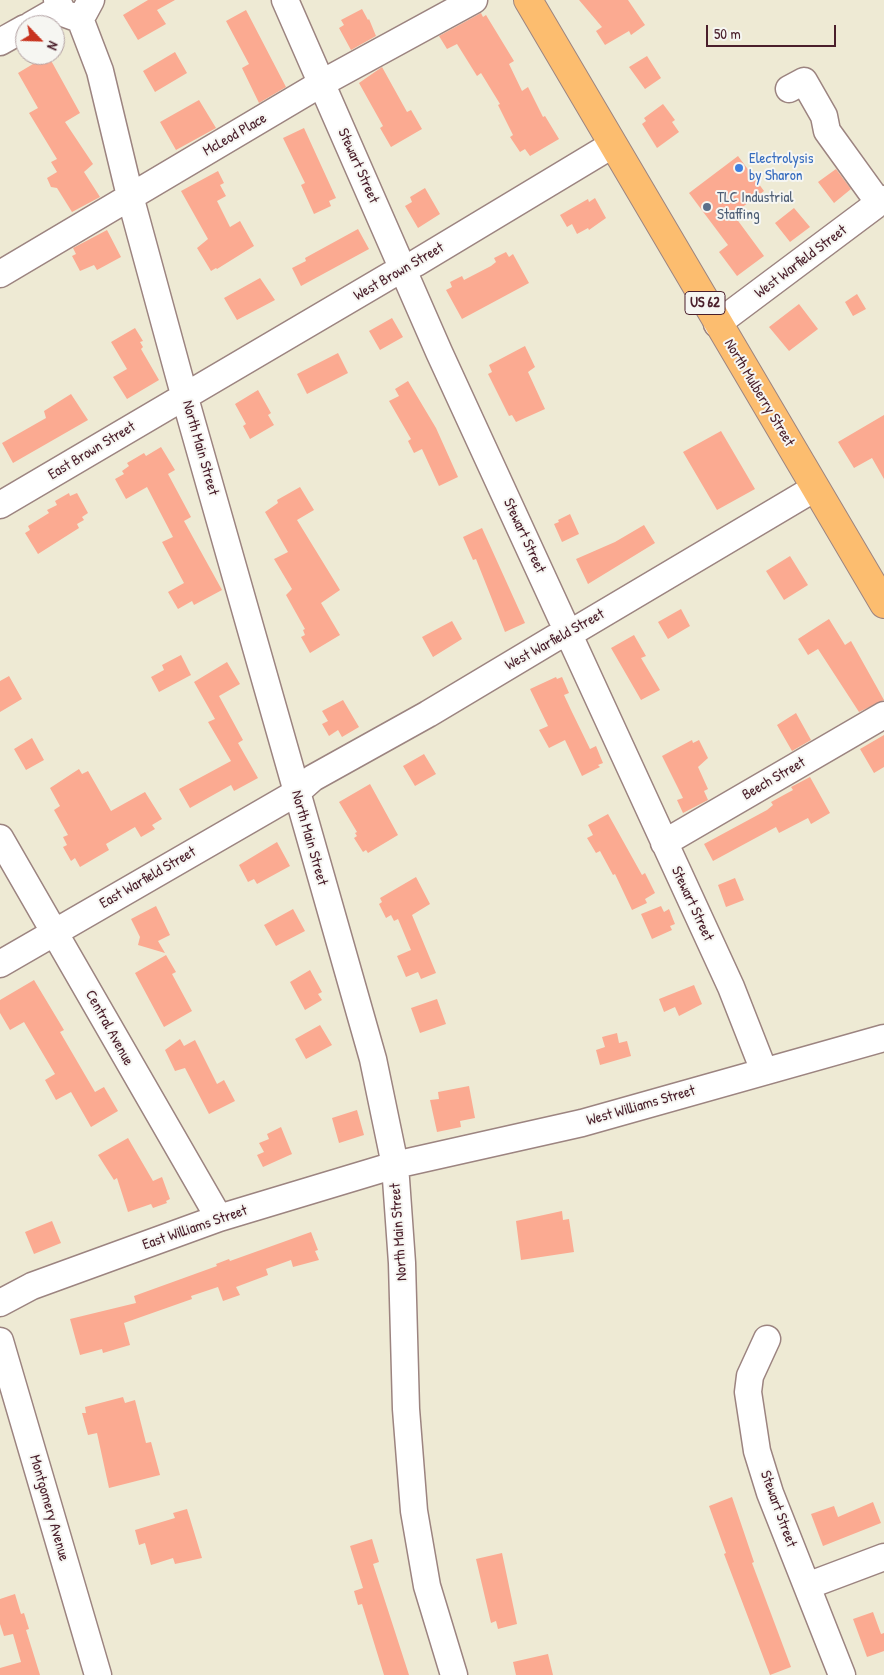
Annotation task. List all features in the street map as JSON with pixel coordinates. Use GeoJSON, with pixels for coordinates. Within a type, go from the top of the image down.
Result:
{"type":"FeatureCollection","features":[{"type":"Feature","properties":{"kind":"main road","name":"North Mulberry Street"},"geometry":{"type":"LineString","coordinates":[[528,0],[717,324],[884,604]]}},
{"type":"Feature","properties":{"kind":"street","name":"Stewart Street"},"geometry":{"type":"LineString","coordinates":[[285,0],[443,361],[731,987],[764,1071]]}},
{"type":"Feature","properties":{"kind":"street","name":"McLeod Place"},"geometry":{"type":"LineString","coordinates":[[0,274],[322,84],[474,0]]}},
{"type":"Feature","properties":{"kind":"street"},"geometry":{"type":"LineString","coordinates":[[52,15],[71,6]]}},
{"type":"Feature","properties":{"kind":"street","name":"North Main Street"},"geometry":{"type":"LineString","coordinates":[[71,6],[100,71],[130,196],[185,398],[373,1059],[395,1165],[402,1263],[406,1409],[414,1512],[427,1586],[454,1675]]}},
{"type":"Feature","properties":{"kind":"street"},"geometry":{"type":"LineString","coordinates":[[0,42],[15,34]]}},
{"type":"Feature","properties":{"kind":"street"},"geometry":{"type":"LineString","coordinates":[[789,89],[804,82],[817,123],[828,131],[881,201]]}},
{"type":"Feature","properties":{"kind":"street","name":"West Brown Street"},"geometry":{"type":"LineString","coordinates":[[185,398],[612,145]]}},
{"type":"Feature","properties":{"kind":"street","name":"West Warfield Street"},"geometry":{"type":"LineString","coordinates":[[717,324],[881,201]]}},
{"type":"Feature","properties":{"kind":"street","name":"East Brown Street"},"geometry":{"type":"LineString","coordinates":[[0,505],[121,432],[185,398]]}},
{"type":"Feature","properties":{"kind":"street","name":"West Warfield Street"},"geometry":{"type":"LineString","coordinates":[[296,793],[313,778],[428,714],[555,638],[569,634],[815,488]]}},
{"type":"Feature","properties":{"kind":"street","name":"Beech Street"},"geometry":{"type":"LineString","coordinates":[[664,843],[884,715]]}},
{"type":"Feature","properties":{"kind":"street","name":"East Warfield Street"},"geometry":{"type":"LineString","coordinates":[[0,964],[296,793]]}},
{"type":"Feature","properties":{"kind":"street","name":"Central Avenue"},"geometry":{"type":"LineString","coordinates":[[0,838],[219,1218]]}},
{"type":"Feature","properties":{"kind":"street","name":"West Williams Street"},"geometry":{"type":"LineString","coordinates":[[395,1165],[582,1122],[884,1038]]}},
{"type":"Feature","properties":{"kind":"street","name":"East Williams Street"},"geometry":{"type":"LineString","coordinates":[[0,1303],[32,1286],[219,1218],[395,1165]]}},
{"type":"Feature","properties":{"kind":"street","name":"Stewart Street"},"geometry":{"type":"LineString","coordinates":[[767,1339],[750,1376],[749,1411],[757,1451],[770,1494],[842,1675]]}},
{"type":"Feature","properties":{"kind":"street","name":"Montgomery Avenue"},"geometry":{"type":"LineString","coordinates":[[0,1340],[98,1675]]}},
{"type":"Feature","properties":{"kind":"street"},"geometry":{"type":"LineString","coordinates":[[807,1586],[884,1557]]}},
{"type":"Feature","properties":{"kind":"building"},"geometry":{"type":"Polygon","coordinates":[[[148,0],[175,0],[157,10],[166,24],[138,40],[123,15],[148,0]]]}},
{"type":"Feature","properties":{"kind":"building"},"geometry":{"type":"Polygon","coordinates":[[[579,0],[628,0],[645,25],[631,35],[629,31],[605,45],[596,31],[602,27],[579,0]]]}},
{"type":"Feature","properties":{"kind":"building"},"geometry":{"type":"Polygon","coordinates":[[[362,9],[369,19],[376,36],[351,50],[339,28],[344,25],[341,20],[362,9]]]}},
{"type":"Feature","properties":{"kind":"building"},"geometry":{"type":"Polygon","coordinates":[[[246,10],[286,87],[259,103],[242,68],[249,64],[226,21],[246,10]]]}},
{"type":"Feature","properties":{"kind":"building"},"geometry":{"type":"Polygon","coordinates":[[[481,13],[483,17],[486,15],[514,61],[509,64],[522,91],[528,87],[543,117],[545,116],[559,139],[530,156],[525,149],[520,152],[510,137],[513,135],[498,105],[500,104],[481,73],[477,76],[457,44],[447,49],[439,36],[481,13]]]}},
{"type":"Feature","properties":{"kind":"building"},"geometry":{"type":"Polygon","coordinates":[[[175,52],[187,73],[155,92],[143,71],[175,52]]]}},
{"type":"Feature","properties":{"kind":"building"},"geometry":{"type":"Polygon","coordinates":[[[647,56],[661,78],[645,89],[629,67],[647,56]]]}},
{"type":"Feature","properties":{"kind":"building"},"geometry":{"type":"Polygon","coordinates":[[[31,65],[54,65],[80,113],[65,122],[93,164],[84,172],[100,197],[72,212],[57,188],[51,187],[47,178],[57,172],[51,162],[57,159],[29,113],[38,108],[18,73],[31,65]]]}},
{"type":"Feature","properties":{"kind":"building"},"geometry":{"type":"Polygon","coordinates":[[[382,67],[407,112],[411,110],[422,129],[391,147],[380,128],[383,126],[359,83],[382,67]]]}},
{"type":"Feature","properties":{"kind":"building"},"geometry":{"type":"Polygon","coordinates":[[[199,100],[216,128],[176,150],[160,122],[199,100]]]}},
{"type":"Feature","properties":{"kind":"building"},"geometry":{"type":"Polygon","coordinates":[[[663,104],[675,120],[672,122],[679,132],[657,148],[642,124],[646,121],[644,118],[663,104]]]}},
{"type":"Feature","properties":{"kind":"building"},"geometry":{"type":"Polygon","coordinates":[[[304,128],[336,198],[329,201],[331,206],[314,214],[301,185],[305,183],[283,138],[304,128]]]}},
{"type":"Feature","properties":{"kind":"building"},"geometry":{"type":"Polygon","coordinates":[[[738,156],[764,191],[733,214],[764,256],[737,276],[719,252],[728,245],[689,193],[738,156]]]}},
{"type":"Feature","properties":{"kind":"building"},"geometry":{"type":"Polygon","coordinates":[[[836,169],[851,189],[834,203],[818,182],[836,169]]]}},
{"type":"Feature","properties":{"kind":"building"},"geometry":{"type":"Polygon","coordinates":[[[218,171],[224,183],[220,185],[226,196],[217,201],[230,227],[240,221],[254,246],[211,271],[197,248],[208,239],[181,191],[218,171]]]}},
{"type":"Feature","properties":{"kind":"building"},"geometry":{"type":"Polygon","coordinates":[[[425,188],[440,214],[418,228],[405,206],[412,202],[410,197],[425,188]]]}},
{"type":"Feature","properties":{"kind":"building"},"geometry":{"type":"Polygon","coordinates":[[[595,198],[606,218],[589,230],[588,228],[577,234],[572,224],[567,227],[560,215],[588,199],[589,202],[595,198]]]}},
{"type":"Feature","properties":{"kind":"building"},"geometry":{"type":"Polygon","coordinates":[[[794,208],[810,227],[790,242],[775,223],[794,208]]]}},
{"type":"Feature","properties":{"kind":"building"},"geometry":{"type":"Polygon","coordinates":[[[358,229],[369,249],[301,286],[292,268],[306,261],[305,258],[358,229]]]}},
{"type":"Feature","properties":{"kind":"building"},"geometry":{"type":"Polygon","coordinates":[[[107,230],[121,257],[97,270],[94,265],[80,271],[72,256],[76,254],[73,248],[107,230]]]}},
{"type":"Feature","properties":{"kind":"building"},"geometry":{"type":"Polygon","coordinates":[[[506,252],[509,257],[513,254],[529,283],[462,319],[446,290],[452,287],[450,282],[462,276],[464,280],[491,266],[496,262],[494,258],[506,252]]]}},
{"type":"Feature","properties":{"kind":"building"},"geometry":{"type":"Polygon","coordinates":[[[260,278],[275,300],[237,320],[224,298],[260,278]]]}},
{"type":"Feature","properties":{"kind":"building"},"geometry":{"type":"Polygon","coordinates":[[[857,294],[866,309],[853,316],[845,302],[857,294]]]}},
{"type":"Feature","properties":{"kind":"building"},"geometry":{"type":"Polygon","coordinates":[[[799,304],[818,329],[789,351],[769,327],[799,304]]]}},
{"type":"Feature","properties":{"kind":"building"},"geometry":{"type":"Polygon","coordinates":[[[392,318],[403,337],[380,350],[369,331],[392,318]]]}},
{"type":"Feature","properties":{"kind":"building"},"geometry":{"type":"Polygon","coordinates":[[[135,328],[143,341],[140,342],[143,347],[141,349],[159,380],[127,399],[113,377],[127,369],[111,342],[135,328]]]}},
{"type":"Feature","properties":{"kind":"building"},"geometry":{"type":"Polygon","coordinates":[[[525,346],[535,367],[528,372],[545,409],[516,422],[512,415],[509,416],[488,374],[492,372],[489,365],[525,346]]]}},
{"type":"Feature","properties":{"kind":"building"},"geometry":{"type":"Polygon","coordinates":[[[338,353],[348,373],[307,394],[297,374],[338,353]]]}},
{"type":"Feature","properties":{"kind":"building"},"geometry":{"type":"Polygon","coordinates":[[[408,381],[436,428],[458,477],[439,486],[422,449],[414,453],[408,441],[411,439],[389,401],[399,396],[395,389],[408,381]]]}},
{"type":"Feature","properties":{"kind":"building"},"geometry":{"type":"Polygon","coordinates":[[[258,390],[271,413],[268,415],[274,425],[250,439],[243,426],[246,424],[235,404],[258,390]]]}},
{"type":"Feature","properties":{"kind":"building"},"geometry":{"type":"Polygon","coordinates":[[[71,394],[88,420],[13,463],[2,443],[46,418],[44,411],[71,394]]]}},
{"type":"Feature","properties":{"kind":"building"},"geometry":{"type":"Polygon","coordinates":[[[884,415],[884,479],[872,458],[854,468],[838,442],[884,415]]]}},
{"type":"Feature","properties":{"kind":"building"},"geometry":{"type":"Polygon","coordinates":[[[721,431],[755,489],[717,510],[683,452],[721,431]]]}},
{"type":"Feature","properties":{"kind":"building"},"geometry":{"type":"Polygon","coordinates":[[[161,447],[175,470],[168,474],[191,517],[184,521],[222,590],[194,605],[192,601],[178,609],[168,592],[184,583],[162,542],[173,537],[147,487],[126,499],[115,479],[124,474],[122,471],[129,466],[127,463],[144,453],[146,456],[161,447]]]}},
{"type":"Feature","properties":{"kind":"building"},"geometry":{"type":"Polygon","coordinates":[[[300,487],[314,510],[297,520],[340,590],[321,603],[340,635],[310,653],[301,637],[305,635],[303,630],[305,629],[286,595],[292,589],[274,559],[288,552],[265,512],[278,503],[277,500],[300,487]]]}},
{"type":"Feature","properties":{"kind":"building"},"geometry":{"type":"Polygon","coordinates":[[[69,493],[70,496],[77,493],[88,513],[82,517],[84,520],[77,524],[79,528],[38,554],[25,533],[30,530],[28,526],[49,513],[47,510],[57,505],[55,501],[69,493]]]}},
{"type":"Feature","properties":{"kind":"building"},"geometry":{"type":"Polygon","coordinates":[[[570,514],[579,534],[562,542],[554,524],[570,514]]]}},
{"type":"Feature","properties":{"kind":"building"},"geometry":{"type":"Polygon","coordinates":[[[644,525],[655,543],[588,584],[576,559],[615,542],[644,525]]]}},
{"type":"Feature","properties":{"kind":"building"},"geometry":{"type":"Polygon","coordinates":[[[482,528],[525,623],[505,632],[476,559],[473,560],[463,537],[482,528]]]}},
{"type":"Feature","properties":{"kind":"building"},"geometry":{"type":"Polygon","coordinates":[[[790,556],[808,585],[784,600],[766,571],[790,556]]]}},
{"type":"Feature","properties":{"kind":"building"},"geometry":{"type":"Polygon","coordinates":[[[681,609],[690,626],[668,639],[658,622],[681,609]]]}},
{"type":"Feature","properties":{"kind":"building"},"geometry":{"type":"Polygon","coordinates":[[[829,619],[845,645],[851,641],[884,700],[859,712],[818,649],[808,655],[798,639],[829,619]]]}},
{"type":"Feature","properties":{"kind":"building"},"geometry":{"type":"Polygon","coordinates":[[[452,621],[462,639],[433,657],[422,637],[452,621]]]}},
{"type":"Feature","properties":{"kind":"building"},"geometry":{"type":"Polygon","coordinates":[[[634,635],[646,656],[641,658],[660,690],[641,700],[611,648],[634,635]]]}},
{"type":"Feature","properties":{"kind":"building"},"geometry":{"type":"Polygon","coordinates":[[[181,655],[191,675],[159,692],[151,677],[164,670],[162,665],[181,655]]]}},
{"type":"Feature","properties":{"kind":"building"},"geometry":{"type":"Polygon","coordinates":[[[227,662],[240,684],[219,696],[243,740],[238,743],[258,778],[234,791],[231,785],[190,808],[179,789],[231,761],[208,722],[215,719],[194,682],[227,662]]]}},
{"type":"Feature","properties":{"kind":"building"},"geometry":{"type":"Polygon","coordinates":[[[9,676],[22,699],[0,712],[0,681],[9,676]]]}},
{"type":"Feature","properties":{"kind":"building"},"geometry":{"type":"Polygon","coordinates":[[[556,677],[557,679],[562,677],[569,693],[564,695],[571,710],[590,749],[596,746],[603,763],[598,765],[600,767],[582,776],[565,740],[549,748],[539,730],[548,726],[530,689],[556,677]]]}},
{"type":"Feature","properties":{"kind":"building"},"geometry":{"type":"Polygon","coordinates":[[[343,700],[359,727],[342,737],[338,730],[329,736],[322,724],[328,721],[322,711],[343,700]]]}},
{"type":"Feature","properties":{"kind":"building"},"geometry":{"type":"Polygon","coordinates":[[[796,713],[811,740],[792,751],[777,725],[796,713]]]}},
{"type":"Feature","properties":{"kind":"building"},"geometry":{"type":"Polygon","coordinates":[[[884,735],[884,767],[874,773],[860,749],[884,735]]]}},
{"type":"Feature","properties":{"kind":"building"},"geometry":{"type":"Polygon","coordinates":[[[32,738],[44,760],[26,770],[14,749],[32,738]]]}},
{"type":"Feature","properties":{"kind":"building"},"geometry":{"type":"Polygon","coordinates":[[[692,740],[693,743],[699,740],[708,758],[698,767],[708,789],[704,791],[708,800],[683,813],[677,800],[683,798],[662,756],[692,740]]]}},
{"type":"Feature","properties":{"kind":"building"},"geometry":{"type":"Polygon","coordinates":[[[424,754],[436,774],[415,786],[403,766],[424,754]]]}},
{"type":"Feature","properties":{"kind":"building"},"geometry":{"type":"Polygon","coordinates":[[[79,769],[82,774],[88,771],[111,811],[145,792],[162,819],[152,825],[155,829],[141,837],[135,827],[106,844],[109,850],[80,867],[75,858],[71,861],[63,847],[67,845],[63,837],[68,835],[54,810],[60,806],[50,788],[79,769]]]}},
{"type":"Feature","properties":{"kind":"building"},"geometry":{"type":"Polygon","coordinates":[[[810,777],[830,813],[811,824],[808,818],[779,833],[776,827],[713,861],[704,844],[767,810],[773,805],[771,802],[793,790],[791,787],[810,777]]]}},
{"type":"Feature","properties":{"kind":"building"},"geometry":{"type":"Polygon","coordinates":[[[370,784],[398,835],[368,853],[366,850],[363,852],[354,838],[357,836],[355,833],[357,832],[339,802],[370,784]]]}},
{"type":"Feature","properties":{"kind":"building"},"geometry":{"type":"Polygon","coordinates":[[[608,814],[642,875],[645,873],[655,893],[645,899],[647,903],[632,910],[615,874],[613,875],[600,851],[596,853],[587,838],[593,835],[588,825],[608,814]]]}},
{"type":"Feature","properties":{"kind":"building"},"geometry":{"type":"Polygon","coordinates":[[[277,842],[290,866],[257,884],[254,879],[248,882],[239,865],[277,842]]]}},
{"type":"Feature","properties":{"kind":"building"},"geometry":{"type":"Polygon","coordinates":[[[416,877],[430,904],[412,915],[436,973],[421,979],[418,972],[406,977],[397,956],[411,950],[398,919],[394,921],[391,915],[386,918],[379,904],[382,902],[380,898],[416,877]]]}},
{"type":"Feature","properties":{"kind":"building"},"geometry":{"type":"Polygon","coordinates":[[[735,878],[744,900],[726,907],[718,885],[735,878]]]}},
{"type":"Feature","properties":{"kind":"building"},"geometry":{"type":"Polygon","coordinates":[[[156,906],[170,935],[158,941],[165,953],[138,945],[140,937],[131,919],[156,906]]]}},
{"type":"Feature","properties":{"kind":"building"},"geometry":{"type":"Polygon","coordinates":[[[661,906],[664,912],[669,909],[675,924],[670,926],[672,930],[652,939],[641,914],[661,906]]]}},
{"type":"Feature","properties":{"kind":"building"},"geometry":{"type":"Polygon","coordinates":[[[293,909],[305,931],[276,946],[264,925],[293,909]]]}},
{"type":"Feature","properties":{"kind":"building"},"geometry":{"type":"Polygon","coordinates":[[[166,955],[176,972],[172,974],[192,1011],[164,1027],[135,973],[166,955]]]}},
{"type":"Feature","properties":{"kind":"building"},"geometry":{"type":"Polygon","coordinates":[[[310,970],[322,992],[318,994],[322,1000],[305,1010],[290,982],[310,970]]]}},
{"type":"Feature","properties":{"kind":"building"},"geometry":{"type":"Polygon","coordinates":[[[34,980],[64,1030],[60,1032],[95,1092],[104,1087],[118,1111],[91,1127],[71,1092],[56,1100],[45,1080],[55,1074],[24,1022],[10,1030],[0,1013],[0,1000],[34,980]]]}},
{"type":"Feature","properties":{"kind":"building"},"geometry":{"type":"Polygon","coordinates":[[[694,985],[702,1004],[679,1016],[675,1007],[664,1012],[659,999],[694,985]]]}},
{"type":"Feature","properties":{"kind":"building"},"geometry":{"type":"Polygon","coordinates":[[[437,999],[446,1024],[420,1033],[411,1008],[437,999]]]}},
{"type":"Feature","properties":{"kind":"building"},"geometry":{"type":"Polygon","coordinates":[[[320,1025],[332,1045],[306,1059],[295,1039],[320,1025]]]}},
{"type":"Feature","properties":{"kind":"building"},"geometry":{"type":"Polygon","coordinates":[[[617,1033],[619,1043],[627,1041],[631,1056],[600,1065],[596,1050],[605,1047],[602,1037],[617,1033]]]}},
{"type":"Feature","properties":{"kind":"building"},"geometry":{"type":"Polygon","coordinates":[[[180,1039],[184,1046],[195,1040],[217,1084],[224,1080],[235,1101],[209,1114],[185,1068],[175,1071],[165,1050],[180,1039]]]}},
{"type":"Feature","properties":{"kind":"building"},"geometry":{"type":"Polygon","coordinates":[[[469,1086],[475,1118],[460,1121],[461,1127],[437,1132],[430,1100],[439,1099],[438,1092],[469,1086]]]}},
{"type":"Feature","properties":{"kind":"building"},"geometry":{"type":"Polygon","coordinates":[[[357,1110],[364,1135],[339,1143],[332,1118],[357,1110]]]}},
{"type":"Feature","properties":{"kind":"building"},"geometry":{"type":"Polygon","coordinates":[[[281,1127],[292,1154],[263,1167],[257,1155],[264,1152],[259,1143],[269,1139],[267,1134],[281,1127]]]}},
{"type":"Feature","properties":{"kind":"building"},"geometry":{"type":"Polygon","coordinates":[[[128,1138],[153,1181],[162,1177],[170,1199],[166,1201],[167,1203],[153,1208],[151,1204],[128,1212],[117,1178],[114,1180],[98,1155],[128,1138]]]}},
{"type":"Feature","properties":{"kind":"building"},"geometry":{"type":"Polygon","coordinates":[[[562,1211],[563,1220],[569,1219],[574,1252],[521,1260],[516,1221],[562,1211]]]}},
{"type":"Feature","properties":{"kind":"building"},"geometry":{"type":"Polygon","coordinates":[[[52,1221],[61,1243],[34,1254],[25,1232],[52,1221]]]}},
{"type":"Feature","properties":{"kind":"building"},"geometry":{"type":"Polygon","coordinates":[[[311,1232],[318,1250],[315,1251],[319,1260],[293,1267],[291,1260],[266,1269],[268,1275],[236,1287],[240,1295],[223,1301],[218,1287],[191,1296],[192,1299],[124,1323],[130,1345],[103,1353],[102,1349],[80,1355],[70,1319],[136,1303],[134,1296],[217,1266],[216,1264],[229,1259],[230,1261],[311,1232]]]}},
{"type":"Feature","properties":{"kind":"building"},"geometry":{"type":"Polygon","coordinates":[[[123,1397],[125,1403],[135,1400],[146,1443],[151,1442],[160,1475],[109,1488],[97,1433],[88,1435],[82,1413],[86,1413],[85,1407],[123,1397]]]}},
{"type":"Feature","properties":{"kind":"building"},"geometry":{"type":"Polygon","coordinates":[[[732,1497],[754,1562],[752,1563],[791,1667],[770,1675],[724,1554],[726,1553],[709,1506],[732,1497]]]}},
{"type":"Feature","properties":{"kind":"building"},"geometry":{"type":"Polygon","coordinates":[[[873,1502],[881,1523],[823,1546],[811,1514],[834,1506],[838,1517],[873,1502]]]}},
{"type":"Feature","properties":{"kind":"building"},"geometry":{"type":"Polygon","coordinates":[[[187,1509],[202,1558],[175,1564],[173,1558],[151,1565],[145,1543],[139,1545],[135,1530],[175,1518],[173,1513],[187,1509]]]}},
{"type":"Feature","properties":{"kind":"building"},"geometry":{"type":"Polygon","coordinates":[[[372,1539],[379,1562],[373,1564],[409,1675],[384,1675],[362,1604],[358,1605],[354,1591],[363,1588],[350,1546],[372,1539]]]}},
{"type":"Feature","properties":{"kind":"building"},"geometry":{"type":"Polygon","coordinates":[[[502,1553],[517,1624],[498,1629],[496,1621],[491,1623],[476,1559],[502,1553]]]}},
{"type":"Feature","properties":{"kind":"building"},"geometry":{"type":"Polygon","coordinates":[[[15,1594],[21,1614],[24,1613],[29,1629],[26,1630],[40,1675],[0,1675],[0,1668],[21,1662],[13,1634],[4,1636],[0,1624],[0,1599],[15,1594]]]}},
{"type":"Feature","properties":{"kind":"building"},"geometry":{"type":"Polygon","coordinates":[[[873,1612],[881,1634],[884,1633],[884,1651],[867,1657],[853,1619],[873,1612]]]}},
{"type":"Feature","properties":{"kind":"building"},"geometry":{"type":"Polygon","coordinates":[[[548,1654],[553,1675],[516,1675],[513,1662],[548,1654]]]}},
{"type":"Feature","properties":{"kind":"place","name":"Electrolysis by Sharon"},"geometry":{"type":"Point","coordinates":[739,168]}},
{"type":"Feature","properties":{"kind":"place","name":"TLC Industrial Staffing"},"geometry":{"type":"Point","coordinates":[707,207]}}]}
